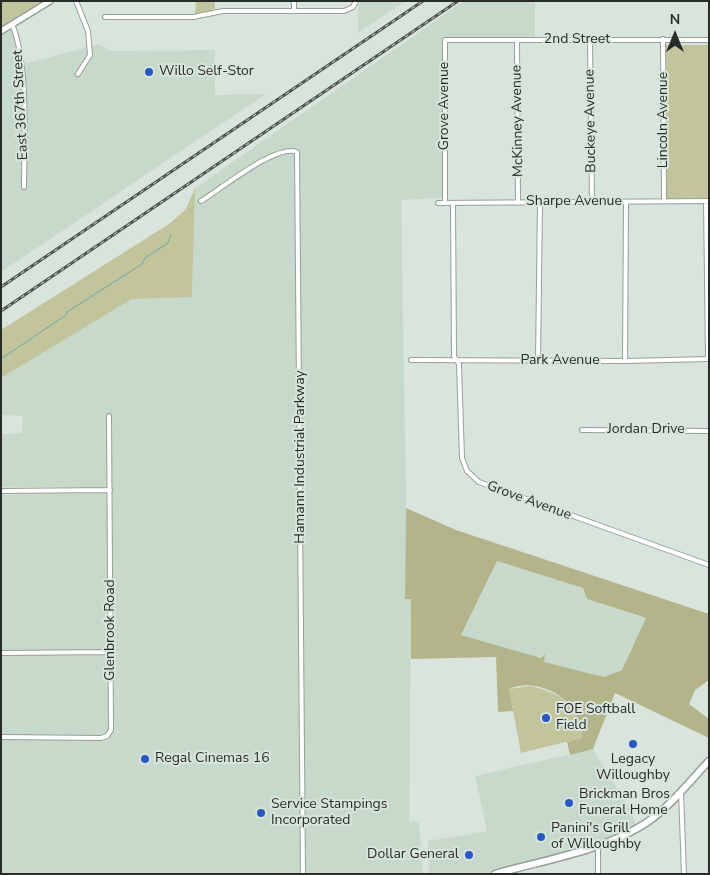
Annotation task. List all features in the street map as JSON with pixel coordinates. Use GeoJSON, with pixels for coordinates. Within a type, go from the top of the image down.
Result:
{"type":"FeatureCollection","features":[{"type":"Feature","properties":{"kind":"main road"},"geometry":{"type":"LineString","coordinates":[[495,874],[598,845],[634,830],[648,821],[709,761]]}},
{"type":"Feature","properties":{"kind":"street"},"geometry":{"type":"LineString","coordinates":[[1,31],[50,1]]}},
{"type":"Feature","properties":{"kind":"street"},"geometry":{"type":"LineString","coordinates":[[76,1],[88,31],[90,55],[78,74]]}},
{"type":"Feature","properties":{"kind":"street"},"geometry":{"type":"LineString","coordinates":[[294,1],[294,10]]}},
{"type":"Feature","properties":{"kind":"street"},"geometry":{"type":"LineString","coordinates":[[106,17],[193,17],[223,11],[344,11],[353,7],[356,1]]}},
{"type":"Feature","properties":{"kind":"street","name":"East 367th Street"},"geometry":{"type":"LineString","coordinates":[[12,24],[18,38],[20,55],[24,122],[24,187]]}},
{"type":"Feature","properties":{"kind":"street","name":"Lincoln Avenue"},"geometry":{"type":"LineString","coordinates":[[663,39],[664,201]]}},
{"type":"Feature","properties":{"kind":"street","name":"2nd Street"},"geometry":{"type":"LineString","coordinates":[[445,40],[709,40]]}},
{"type":"Feature","properties":{"kind":"street","name":"Grove Avenue"},"geometry":{"type":"LineString","coordinates":[[445,40],[446,203]]}},
{"type":"Feature","properties":{"kind":"street","name":"McKinney Avenue"},"geometry":{"type":"LineString","coordinates":[[517,40],[518,202]]}},
{"type":"Feature","properties":{"kind":"street","name":"Buckeye Avenue"},"geometry":{"type":"LineString","coordinates":[[590,40],[592,202]]}},
{"type":"Feature","properties":{"kind":"street","name":"Hamann Industrial Parkway"},"geometry":{"type":"LineString","coordinates":[[201,201],[272,154],[293,150],[298,152],[303,874]]}},
{"type":"Feature","properties":{"kind":"street"},"geometry":{"type":"LineString","coordinates":[[708,201],[708,359]]}},
{"type":"Feature","properties":{"kind":"street","name":"Sharpe Avenue"},"geometry":{"type":"LineString","coordinates":[[438,203],[708,201]]}},
{"type":"Feature","properties":{"kind":"street"},"geometry":{"type":"LineString","coordinates":[[625,361],[626,202]]}},
{"type":"Feature","properties":{"kind":"street","name":"Grove Avenue"},"geometry":{"type":"LineString","coordinates":[[453,203],[454,356],[459,364],[462,458],[467,471],[479,482],[709,566]]}},
{"type":"Feature","properties":{"kind":"street"},"geometry":{"type":"LineString","coordinates":[[538,361],[540,203]]}},
{"type":"Feature","properties":{"kind":"street","name":"Park Avenue"},"geometry":{"type":"LineString","coordinates":[[411,360],[625,361],[708,359]]}},
{"type":"Feature","properties":{"kind":"street","name":"Glenbrook Road"},"geometry":{"type":"LineString","coordinates":[[1,737],[81,737],[94,739],[107,736],[111,728],[110,416]]}},
{"type":"Feature","properties":{"kind":"street","name":"Jordan Drive"},"geometry":{"type":"LineString","coordinates":[[582,430],[709,431]]}},
{"type":"Feature","properties":{"kind":"street"},"geometry":{"type":"LineString","coordinates":[[1,491],[110,490]]}},
{"type":"Feature","properties":{"kind":"street"},"geometry":{"type":"LineString","coordinates":[[1,652],[111,652]]}},
{"type":"Feature","properties":{"kind":"street"},"geometry":{"type":"LineString","coordinates":[[681,790],[684,874]]}},
{"type":"Feature","properties":{"kind":"street"},"geometry":{"type":"LineString","coordinates":[[598,845],[598,874]]}},
{"type":"Feature","properties":{"kind":"shaded area"},"geometry":{"type":"Polygon","coordinates":[[[358,1],[406,1],[358,33],[358,1]]]}},
{"type":"Feature","properties":{"kind":"shaded area"},"geometry":{"type":"Polygon","coordinates":[[[464,1],[535,1],[535,39],[442,39],[442,198],[401,200],[406,493],[405,598],[411,598],[409,822],[419,821],[423,874],[1,874],[1,495],[80,493],[80,487],[1,487],[1,434],[22,433],[23,416],[1,415],[1,378],[132,299],[192,296],[195,188],[464,1]]]}},
{"type":"Feature","properties":{"kind":"shaded area"},"geometry":{"type":"Polygon","coordinates":[[[12,27],[16,39],[21,95],[26,95],[24,64],[99,44],[111,51],[215,50],[215,95],[266,94],[1,272],[1,33],[12,27]]]}},
{"type":"Feature","properties":{"kind":"shaded area"},"geometry":{"type":"Polygon","coordinates":[[[497,561],[583,588],[587,599],[646,619],[622,670],[604,677],[543,662],[545,654],[541,658],[461,635],[497,561]]]}},
{"type":"Feature","properties":{"kind":"shaded area"},"geometry":{"type":"Polygon","coordinates":[[[593,749],[630,809],[637,827],[598,843],[483,874],[429,874],[428,841],[487,831],[475,776],[593,749]]]}},
{"type":"Feature","properties":{"kind":"green space"},"geometry":{"type":"Polygon","coordinates":[[[1,1],[45,1],[1,27],[1,1]]]}},
{"type":"Feature","properties":{"kind":"green space"},"geometry":{"type":"Polygon","coordinates":[[[196,1],[215,1],[215,9],[195,15],[196,1]]]}},
{"type":"Feature","properties":{"kind":"green space"},"geometry":{"type":"Polygon","coordinates":[[[666,45],[709,45],[709,198],[667,199],[666,45]]]}},
{"type":"Feature","properties":{"kind":"green space"},"geometry":{"type":"Polygon","coordinates":[[[195,188],[192,297],[132,299],[1,378],[1,330],[169,224],[186,209],[195,188]]]}},
{"type":"Feature","properties":{"kind":"green space"},"geometry":{"type":"Polygon","coordinates":[[[406,508],[456,530],[709,614],[709,680],[695,690],[689,704],[709,719],[709,738],[615,693],[593,749],[570,755],[567,742],[582,738],[580,725],[576,714],[568,703],[558,695],[534,686],[521,686],[509,689],[513,711],[498,712],[496,657],[411,659],[411,599],[405,599],[406,508]],[[497,561],[461,635],[541,658],[545,654],[544,662],[604,677],[622,670],[646,618],[587,599],[583,588],[497,561]]]}},
{"type":"Feature","properties":{"kind":"green space","name":"FOE Softball Field"},"geometry":{"type":"Polygon","coordinates":[[[530,686],[559,696],[573,709],[581,727],[582,738],[521,753],[509,689],[530,686]]]}},
{"type":"Feature","properties":{"kind":"waterway"},"geometry":{"type":"LineString","coordinates":[[1,359],[66,315],[67,312],[142,264],[145,258],[168,243],[171,234]]}},
{"type":"Feature","properties":{"kind":"railway"},"geometry":{"type":"LineString","coordinates":[[1,287],[423,1]]}},
{"type":"Feature","properties":{"kind":"railway"},"geometry":{"type":"LineString","coordinates":[[1,311],[458,1]]}},
{"type":"Feature","properties":{"kind":"place","name":"Willo Self-Stor"},"geometry":{"type":"Point","coordinates":[149,72]}},
{"type":"Feature","properties":{"kind":"place","name":"FOE Softball Field"},"geometry":{"type":"Point","coordinates":[546,718]}},
{"type":"Feature","properties":{"kind":"place","name":"Legacy Willoughby"},"geometry":{"type":"Point","coordinates":[633,744]}},
{"type":"Feature","properties":{"kind":"place","name":"Regal Cinemas 16"},"geometry":{"type":"Point","coordinates":[145,759]}},
{"type":"Feature","properties":{"kind":"place","name":"Brickman Bros Funeral Home"},"geometry":{"type":"Point","coordinates":[569,803]}},
{"type":"Feature","properties":{"kind":"place","name":"Service Stampings Incorporated"},"geometry":{"type":"Point","coordinates":[261,813]}},
{"type":"Feature","properties":{"kind":"place","name":"Panini's Grill of Willoughby"},"geometry":{"type":"Point","coordinates":[541,837]}},
{"type":"Feature","properties":{"kind":"place","name":"Dollar General"},"geometry":{"type":"Point","coordinates":[469,855]}}]}
